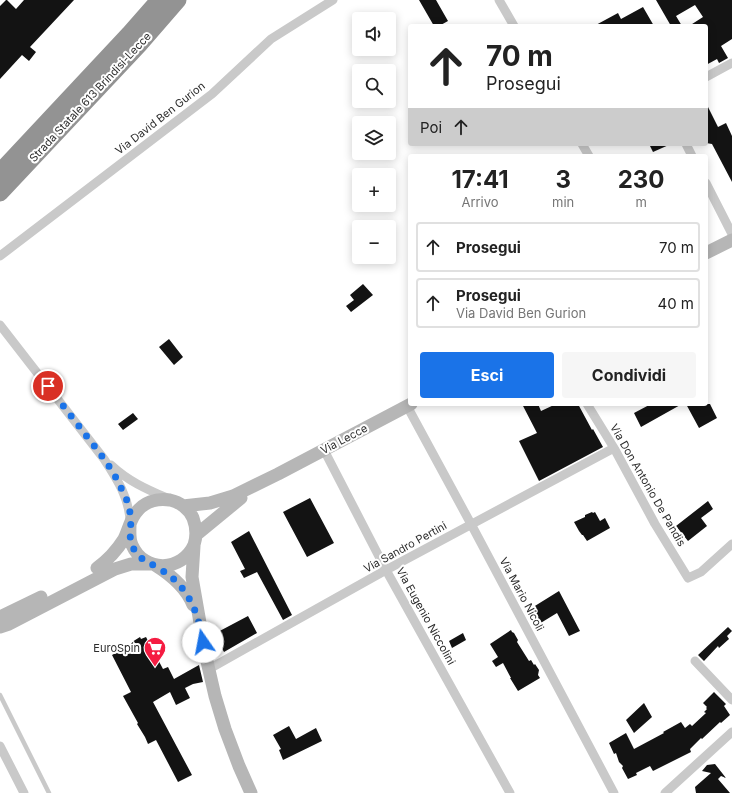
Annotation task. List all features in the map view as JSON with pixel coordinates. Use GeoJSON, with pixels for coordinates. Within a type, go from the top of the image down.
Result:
{"type":"FeatureCollection","features":[{"type":"Feature","properties":{"kind":"highway","name":"Strada Statale 613 Brindisi-Lecce"},"geometry":{"type":"LineString","coordinates":[[0,172],[159,0]]}},
{"type":"Feature","properties":{"kind":"highway","name":"Strada Statale 613 Brindisi-Lecce"},"geometry":{"type":"LineString","coordinates":[[0,194],[139,45],[178,0]]}},
{"type":"Feature","properties":{"kind":"street","name":"Via David Ben Gurion"},"geometry":{"type":"LineString","coordinates":[[0,256],[212,94],[271,39],[334,0]]}},
{"type":"Feature","properties":{"kind":"street"},"geometry":{"type":"LineString","coordinates":[[499,0],[513,24]]}},
{"type":"Feature","properties":{"kind":"street"},"geometry":{"type":"LineString","coordinates":[[708,76],[732,63]]}},
{"type":"Feature","properties":{"kind":"street"},"geometry":{"type":"LineString","coordinates":[[708,187],[732,234]]}},
{"type":"Feature","properties":{"kind":"street"},"geometry":{"type":"LineString","coordinates":[[708,252],[732,240]]}},
{"type":"Feature","properties":{"kind":"street"},"geometry":{"type":"LineString","coordinates":[[0,325],[115,475],[123,490],[130,514],[130,535],[132,545],[137,554],[166,573],[186,591],[201,627]]}},
{"type":"Feature","properties":{"kind":"street","name":"Via Lecce"},"geometry":{"type":"LineString","coordinates":[[178,503],[196,505],[221,501],[233,496],[408,406]]}},
{"type":"Feature","properties":{"kind":"street","name":"Via Mario Nicoli"},"geometry":{"type":"LineString","coordinates":[[410,406],[614,793]]}},
{"type":"Feature","properties":{"kind":"street","name":"Via Don Antonio De Pandis"},"geometry":{"type":"LineString","coordinates":[[588,406],[614,448],[655,524],[688,578],[702,572],[732,544]]}},
{"type":"Feature","properties":{"kind":"street","name":"Via Sandro Pertini"},"geometry":{"type":"LineString","coordinates":[[208,669],[386,570],[614,448]]}},
{"type":"Feature","properties":{"kind":"street","name":"Via Eugenio Niccolini"},"geometry":{"type":"LineString","coordinates":[[324,450],[386,570],[510,793]]}},
{"type":"Feature","properties":{"kind":"street"},"geometry":{"type":"LineString","coordinates":[[104,459],[128,479],[152,492],[178,503],[190,514],[195,524],[192,578],[208,669],[225,729],[251,793]]}},
{"type":"Feature","properties":{"kind":"street","name":"Via Lecce"},"geometry":{"type":"LineString","coordinates":[[195,540],[233,503],[278,474]]}},
{"type":"Feature","properties":{"kind":"street"},"geometry":{"type":"LineString","coordinates":[[97,568],[106,561],[124,538],[135,515],[142,506],[151,501],[162,499],[178,503]]}},
{"type":"Feature","properties":{"kind":"street"},"geometry":{"type":"LineString","coordinates":[[0,618],[97,568],[121,560],[131,559],[165,566],[179,562],[183,560],[190,552],[195,540]]}},
{"type":"Feature","properties":{"kind":"street"},"geometry":{"type":"LineString","coordinates":[[0,627],[9,624],[114,569],[130,564],[150,563]]}},
{"type":"Feature","properties":{"kind":"street"},"geometry":{"type":"LineString","coordinates":[[695,661],[732,700]]}},
{"type":"Feature","properties":{"kind":"street"},"geometry":{"type":"LineString","coordinates":[[665,793],[732,732]]}},
{"type":"Feature","properties":{"kind":"street"},"geometry":{"type":"LineString","coordinates":[[0,746],[24,793]]}},
{"type":"Feature","properties":{"kind":"lane"},"geometry":{"type":"LineString","coordinates":[[0,695],[49,793]]}},
{"type":"Feature","properties":{"kind":"building"},"geometry":{"type":"Polygon","coordinates":[[[6,0],[16,9],[24,0],[74,0],[30,47],[36,52],[29,61],[22,55],[0,79],[0,6],[6,0]]]}},
{"type":"Feature","properties":{"kind":"building"},"geometry":{"type":"Polygon","coordinates":[[[419,0],[436,0],[448,21],[443,24],[433,24],[419,0]]]}},
{"type":"Feature","properties":{"kind":"building"},"geometry":{"type":"Polygon","coordinates":[[[656,0],[732,0],[732,39],[721,46],[728,58],[719,63],[717,59],[708,64],[708,24],[692,24],[703,17],[695,5],[676,16],[681,24],[670,24],[656,0]]]}},
{"type":"Feature","properties":{"kind":"building"},"geometry":{"type":"Polygon","coordinates":[[[643,7],[653,24],[598,24],[618,13],[621,19],[643,7]]]}},
{"type":"Feature","properties":{"kind":"building"},"geometry":{"type":"Polygon","coordinates":[[[708,107],[718,127],[726,123],[732,136],[732,182],[712,144],[708,143],[708,107]]]}},
{"type":"Feature","properties":{"kind":"building"},"geometry":{"type":"Polygon","coordinates":[[[650,146],[666,146],[653,152],[650,146]]]}},
{"type":"Feature","properties":{"kind":"building"},"geometry":{"type":"Polygon","coordinates":[[[363,284],[373,295],[351,312],[346,306],[354,300],[350,295],[363,284]]]}},
{"type":"Feature","properties":{"kind":"building"},"geometry":{"type":"Polygon","coordinates":[[[169,339],[183,357],[174,365],[159,347],[169,339]]]}},
{"type":"Feature","properties":{"kind":"building"},"geometry":{"type":"Polygon","coordinates":[[[708,404],[710,404],[717,418],[699,428],[687,406],[708,406],[708,404]]]}},
{"type":"Feature","properties":{"kind":"building"},"geometry":{"type":"Polygon","coordinates":[[[523,406],[539,406],[541,411],[552,406],[579,406],[603,447],[539,481],[519,441],[537,433],[523,406]]]}},
{"type":"Feature","properties":{"kind":"building"},"geometry":{"type":"Polygon","coordinates":[[[647,406],[678,406],[641,427],[634,413],[647,406]]]}},
{"type":"Feature","properties":{"kind":"building"},"geometry":{"type":"Polygon","coordinates":[[[133,413],[138,419],[123,430],[118,424],[133,413]]]}},
{"type":"Feature","properties":{"kind":"building"},"geometry":{"type":"Polygon","coordinates":[[[310,498],[334,543],[307,557],[283,512],[310,498]]]}},
{"type":"Feature","properties":{"kind":"building"},"geometry":{"type":"Polygon","coordinates":[[[708,501],[713,509],[701,518],[707,526],[688,541],[676,526],[708,501]]]}},
{"type":"Feature","properties":{"kind":"building"},"geometry":{"type":"Polygon","coordinates":[[[592,512],[595,512],[600,521],[605,518],[610,528],[587,541],[574,522],[592,512]]]}},
{"type":"Feature","properties":{"kind":"building"},"geometry":{"type":"Polygon","coordinates":[[[249,531],[292,615],[283,620],[257,572],[244,578],[240,571],[245,569],[231,542],[249,531]]]}},
{"type":"Feature","properties":{"kind":"building"},"geometry":{"type":"Polygon","coordinates":[[[559,591],[580,631],[569,636],[557,613],[539,624],[530,609],[559,591]]]}},
{"type":"Feature","properties":{"kind":"building"},"geometry":{"type":"Polygon","coordinates":[[[248,616],[257,633],[224,652],[214,634],[248,616]]]}},
{"type":"Feature","properties":{"kind":"building"},"geometry":{"type":"Polygon","coordinates":[[[728,627],[732,631],[727,636],[729,639],[719,648],[718,646],[704,661],[698,655],[728,627]]]}},
{"type":"Feature","properties":{"kind":"building"},"geometry":{"type":"Polygon","coordinates":[[[511,630],[529,661],[531,660],[539,670],[538,675],[540,678],[518,691],[503,663],[496,667],[492,661],[498,657],[490,644],[511,630]]]}},
{"type":"Feature","properties":{"kind":"building"},"geometry":{"type":"Polygon","coordinates":[[[463,633],[466,640],[452,648],[449,641],[463,633]]]}},
{"type":"Feature","properties":{"kind":"building"},"geometry":{"type":"Polygon","coordinates":[[[140,637],[141,639],[146,637],[163,669],[168,667],[174,679],[199,665],[203,682],[193,684],[185,688],[190,698],[176,705],[170,692],[153,702],[192,775],[178,782],[156,740],[148,744],[137,724],[138,723],[123,696],[131,692],[112,655],[133,644],[132,642],[140,637]]]}},
{"type":"Feature","properties":{"kind":"building"},"geometry":{"type":"Polygon","coordinates":[[[714,692],[726,704],[724,706],[730,715],[702,739],[701,738],[690,749],[691,752],[653,771],[650,766],[628,779],[622,768],[623,766],[619,762],[616,753],[614,754],[609,743],[626,733],[634,749],[681,722],[685,728],[690,724],[692,726],[706,713],[704,712],[707,707],[703,703],[714,692]]]}},
{"type":"Feature","properties":{"kind":"building"},"geometry":{"type":"Polygon","coordinates":[[[644,703],[652,717],[634,733],[626,720],[644,703]]]}},
{"type":"Feature","properties":{"kind":"building"},"geometry":{"type":"Polygon","coordinates":[[[289,726],[296,739],[316,728],[322,741],[283,760],[279,750],[281,749],[273,735],[289,726]]]}},
{"type":"Feature","properties":{"kind":"building"},"geometry":{"type":"Polygon","coordinates":[[[715,764],[726,778],[721,776],[718,779],[730,793],[696,793],[695,787],[711,773],[702,771],[707,765],[715,764]]]}},
{"type":"Feature","properties":{"kind":"place","name":"EuroSpin"},"geometry":{"type":"Point","coordinates":[155,668]}},
{"type":"Feature","properties":{"kind":"route"},"geometry":{"type":"LineString","coordinates":[[48,386],[104,459],[123,490],[130,514],[130,535],[132,545],[137,554],[150,564],[155,565],[166,573],[186,591],[201,627],[203,642]]}}]}
